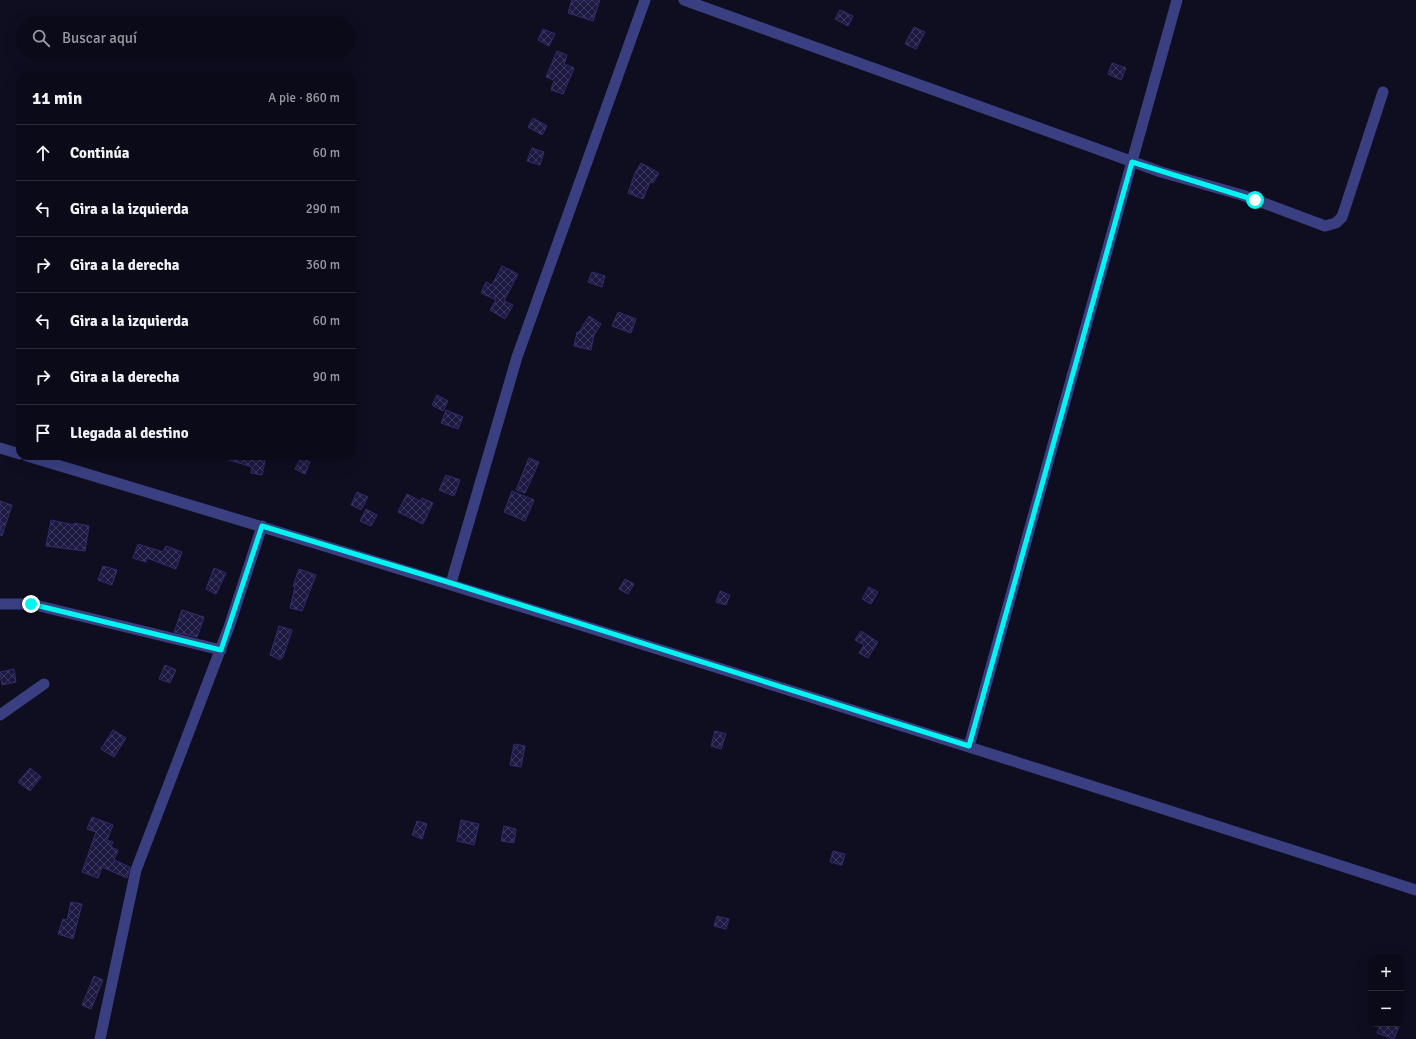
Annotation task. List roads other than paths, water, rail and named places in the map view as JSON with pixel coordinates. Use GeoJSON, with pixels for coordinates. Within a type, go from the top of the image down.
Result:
{"type":"FeatureCollection","features":[{"type":"Feature","properties":{"kind":"street"},"geometry":{"type":"LineString","coordinates":[[451,583],[517,358],[645,0]]}},
{"type":"Feature","properties":{"kind":"street"},"geometry":{"type":"LineString","coordinates":[[684,0],[1132,162],[1161,172],[1242,195],[1325,226],[1336,223],[1342,217],[1383,92]]}},
{"type":"Feature","properties":{"kind":"street"},"geometry":{"type":"LineString","coordinates":[[969,746],[1177,0]]}},
{"type":"Feature","properties":{"kind":"street"},"geometry":{"type":"LineString","coordinates":[[0,448],[16,453]]}},
{"type":"Feature","properties":{"kind":"street"},"geometry":{"type":"LineString","coordinates":[[40,460],[451,583],[969,746],[1416,890]]}},
{"type":"Feature","properties":{"kind":"street"},"geometry":{"type":"LineString","coordinates":[[100,1039],[136,870],[221,650],[262,526]]}},
{"type":"Feature","properties":{"kind":"street"},"geometry":{"type":"LineString","coordinates":[[0,604],[31,604],[221,650]]}},
{"type":"Feature","properties":{"kind":"street"},"geometry":{"type":"LineString","coordinates":[[0,716],[44,684]]}}]}
